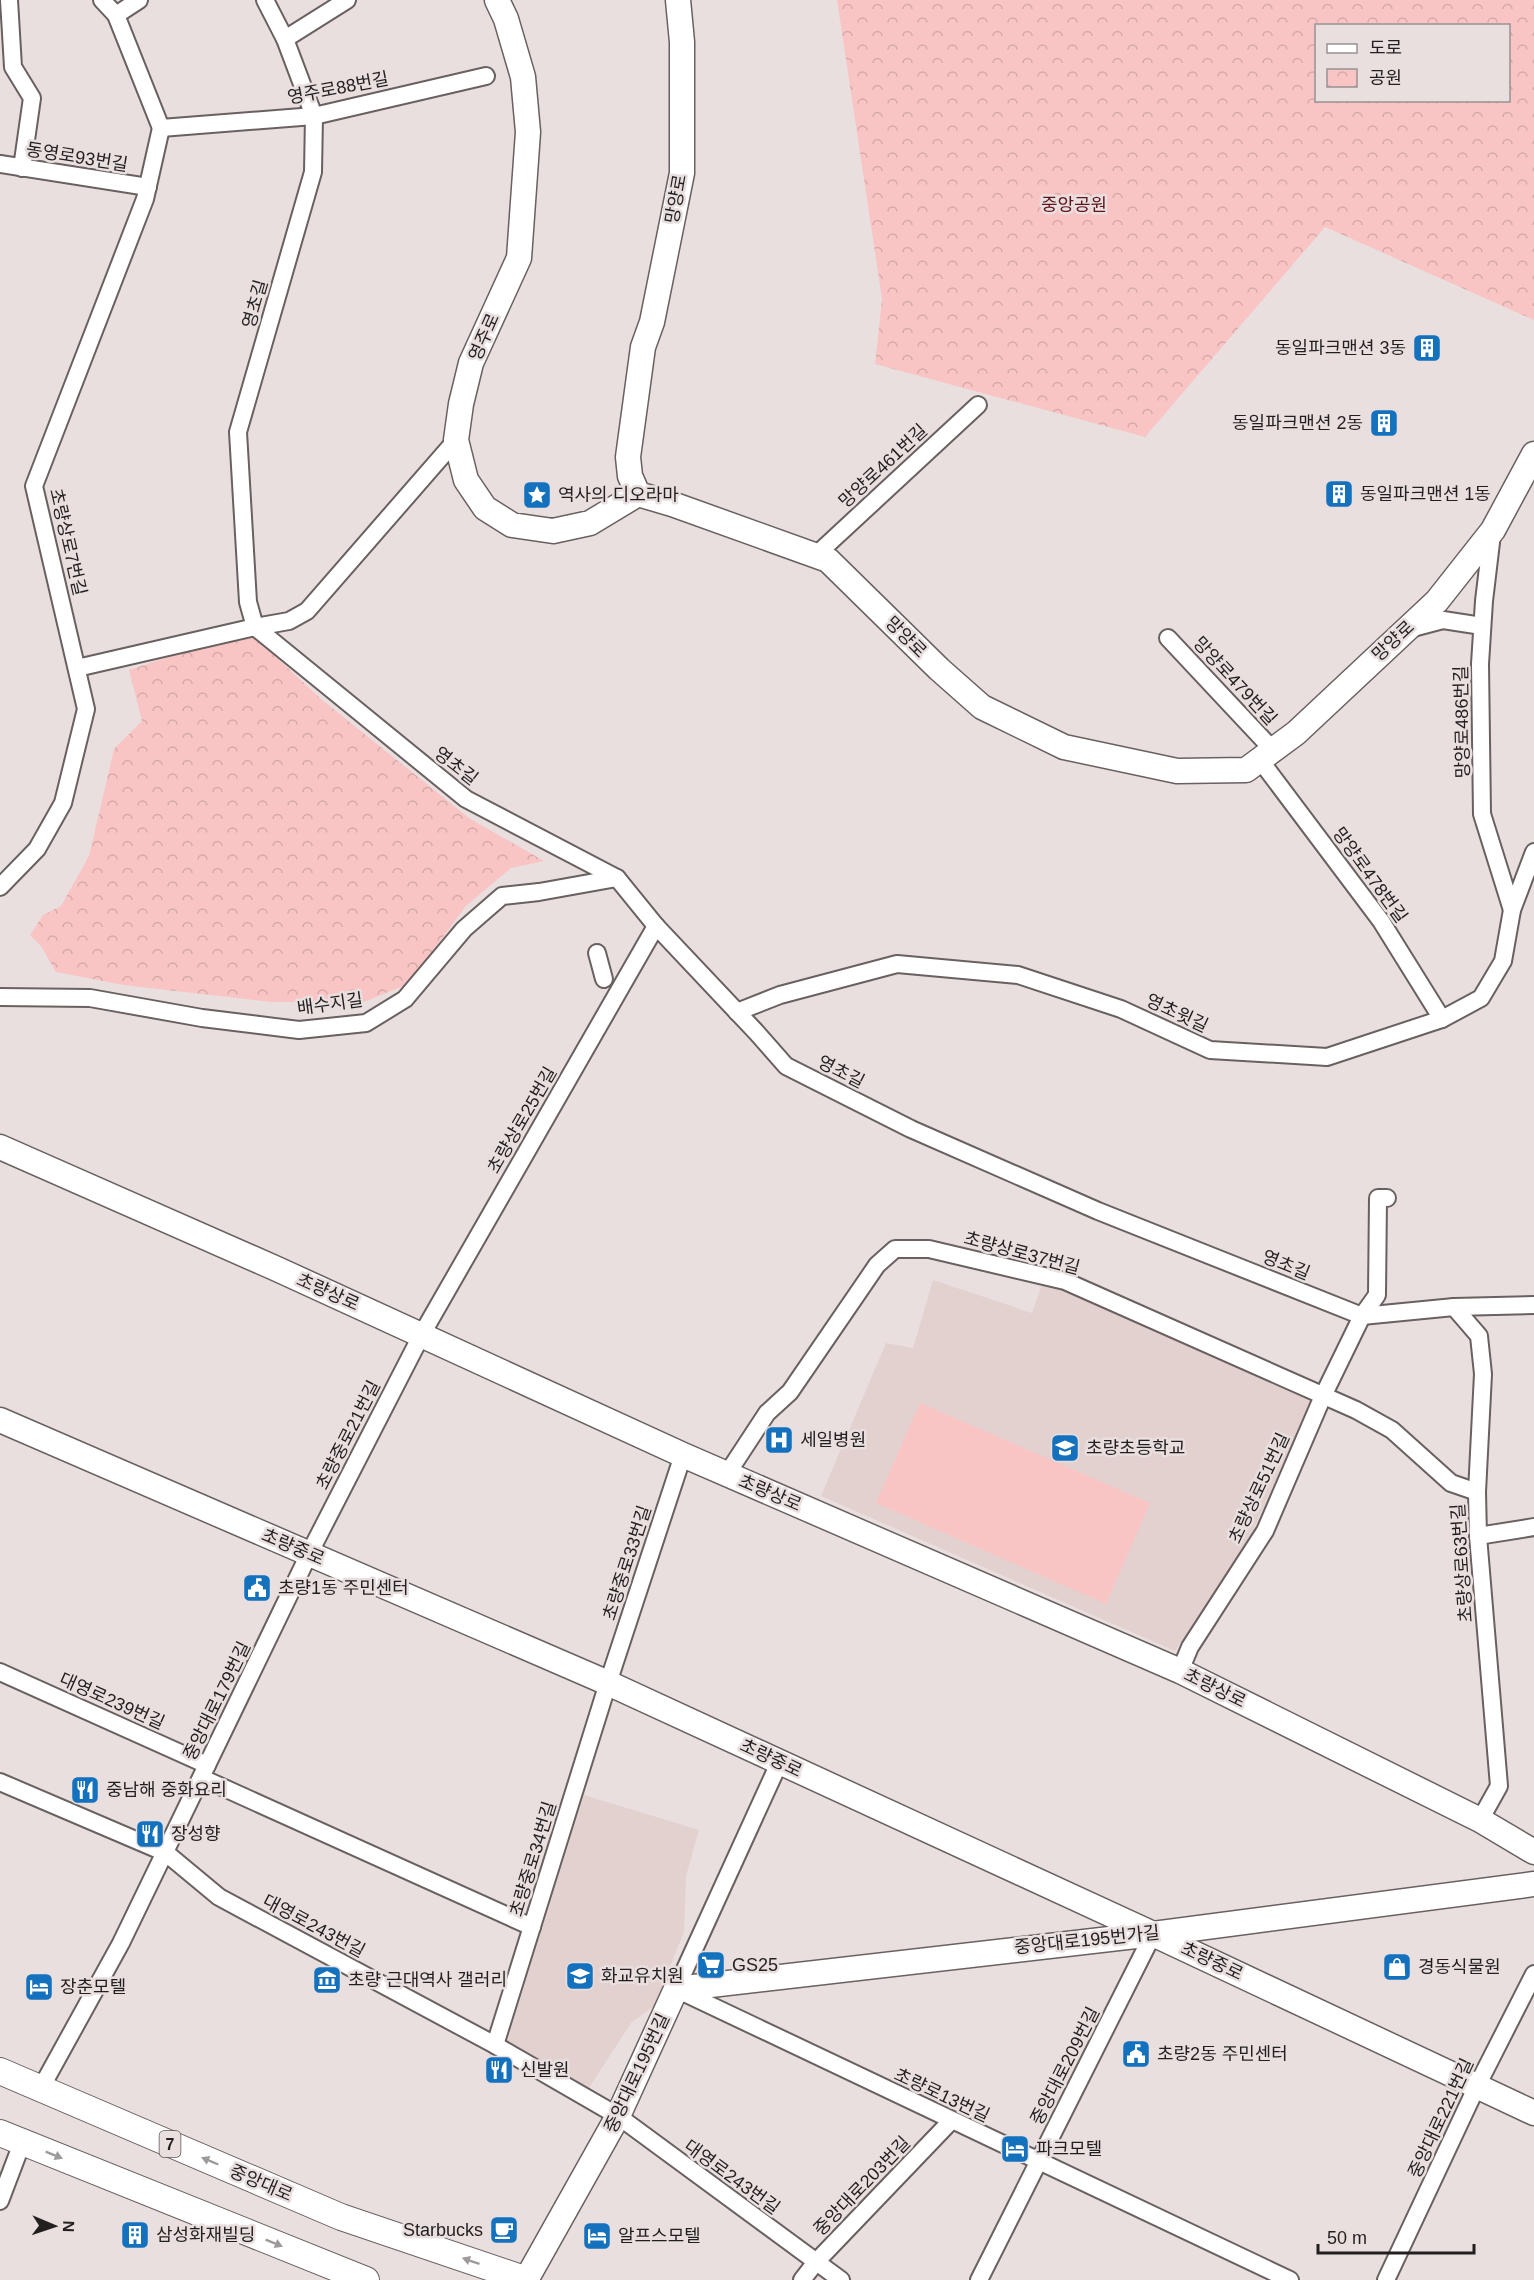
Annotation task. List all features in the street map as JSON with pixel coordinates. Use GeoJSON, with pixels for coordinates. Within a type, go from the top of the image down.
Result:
{"type":"FeatureCollection","features":[{"type":"Feature","properties":{"kind":"main road","name":"중앙대로"},"geometry":{"type":"LineString","coordinates":[[0,2071],[341,2217],[526,2280]]}},
{"type":"Feature","properties":{"kind":"main road"},"geometry":{"type":"LineString","coordinates":[[11,2138],[366,2280]]}},
{"type":"Feature","properties":{"kind":"street"},"geometry":{"type":"LineString","coordinates":[[9,0],[13,67],[33,98],[22,168]]}},
{"type":"Feature","properties":{"kind":"street"},"geometry":{"type":"LineString","coordinates":[[102,0],[116,15],[161,128]]}},
{"type":"Feature","properties":{"kind":"street"},"geometry":{"type":"LineString","coordinates":[[116,15],[139,0]]}},
{"type":"Feature","properties":{"kind":"street","name":"영초길"},"geometry":{"type":"LineString","coordinates":[[265,0],[285,39],[314,116],[313,172],[238,432],[248,602],[255,627],[466,800],[617,878],[656,926],[786,1066],[911,1129],[1098,1211],[1362,1316],[1454,1307],[1534,1305]]}},
{"type":"Feature","properties":{"kind":"street"},"geometry":{"type":"LineString","coordinates":[[285,39],[347,0]]}},
{"type":"Feature","properties":{"kind":"street","name":"영주로"},"geometry":{"type":"LineString","coordinates":[[497,0],[506,19],[523,77],[528,132],[519,258],[471,363],[461,404],[456,440],[466,480],[485,508],[512,525],[553,531],[590,523],[638,494]]}},
{"type":"Feature","properties":{"kind":"street","name":"망양로"},"geometry":{"type":"LineString","coordinates":[[678,0],[682,42],[682,173],[652,322],[643,347],[629,446],[630,476],[638,494],[828,560],[939,669],[982,707],[1064,747],[1177,771],[1246,770],[1296,733],[1437,601],[1493,530],[1534,454]]}},
{"type":"Feature","properties":{"kind":"street","name":"영주로88번길"},"geometry":{"type":"LineString","coordinates":[[161,128],[314,116],[486,76]]}},
{"type":"Feature","properties":{"kind":"street","name":"초량상로7번길"},"geometry":{"type":"LineString","coordinates":[[0,887],[37,849],[63,803],[86,709],[34,486],[148,187],[161,128]]}},
{"type":"Feature","properties":{"kind":"street","name":"동영로93번길"},"geometry":{"type":"LineString","coordinates":[[0,164],[148,187]]}},
{"type":"Feature","properties":{"kind":"street","name":"망양로461번길"},"geometry":{"type":"LineString","coordinates":[[815,556],[978,405]]}},
{"type":"Feature","properties":{"kind":"street"},"geometry":{"type":"LineString","coordinates":[[77,668],[289,621],[307,611],[456,440]]}},
{"type":"Feature","properties":{"kind":"street","name":"망양로486번길"},"geometry":{"type":"LineString","coordinates":[[1493,530],[1480,664],[1482,814],[1512,910]]}},
{"type":"Feature","properties":{"kind":"street"},"geometry":{"type":"LineString","coordinates":[[1406,630],[1443,620],[1482,627]]}},
{"type":"Feature","properties":{"kind":"street","name":"망양로479번길"},"geometry":{"type":"LineString","coordinates":[[1168,638],[1266,755]]}},
{"type":"Feature","properties":{"kind":"street","name":"망양로478번길"},"geometry":{"type":"LineString","coordinates":[[1266,755],[1381,921],[1442,1018]]}},
{"type":"Feature","properties":{"kind":"street","name":"영초윗길"},"geometry":{"type":"LineString","coordinates":[[737,1012],[780,995],[897,964],[1018,975],[1121,1009],[1210,1050],[1327,1057],[1442,1018],[1481,998],[1503,961],[1512,910],[1534,852]]}},
{"type":"Feature","properties":{"kind":"street","name":"배수지길"},"geometry":{"type":"LineString","coordinates":[[0,997],[90,998],[202,1018],[299,1030],[366,1023],[405,999],[464,929],[502,896],[617,878]]}},
{"type":"Feature","properties":{"kind":"street","name":"초량상로25번길"},"geometry":{"type":"LineString","coordinates":[[422,1334],[656,926]]}},
{"type":"Feature","properties":{"kind":"street"},"geometry":{"type":"LineString","coordinates":[[597,953],[604,979]]}},
{"type":"Feature","properties":{"kind":"street","name":"초량상로"},"geometry":{"type":"LineString","coordinates":[[0,1147],[422,1334],[683,1455],[1180,1671],[1480,1820],[1534,1852]]}},
{"type":"Feature","properties":{"kind":"street","name":"초량상로51번길"},"geometry":{"type":"LineString","coordinates":[[1180,1671],[1190,1647],[1265,1531],[1323,1396],[1362,1316],[1377,1295],[1378,1198],[1388,1198]]}},
{"type":"Feature","properties":{"kind":"street","name":"초량상로37번길"},"geometry":{"type":"LineString","coordinates":[[727,1474],[767,1413],[790,1392],[877,1265],[895,1249],[929,1249],[1065,1281],[1356,1410],[1392,1430],[1451,1483],[1477,1492]]}},
{"type":"Feature","properties":{"kind":"street","name":"초량상로63번길"},"geometry":{"type":"LineString","coordinates":[[1454,1307],[1479,1336],[1483,1374],[1477,1492],[1478,1536],[1499,1786],[1480,1820]]}},
{"type":"Feature","properties":{"kind":"street","name":"초량중로21번길"},"geometry":{"type":"LineString","coordinates":[[309,1554],[422,1334]]}},
{"type":"Feature","properties":{"kind":"street","name":"초량중로"},"geometry":{"type":"LineString","coordinates":[[0,1420],[608,1683],[1153,1934],[1534,2113]]}},
{"type":"Feature","properties":{"kind":"street","name":"초량중로33번길"},"geometry":{"type":"LineString","coordinates":[[608,1683],[683,1455]]}},
{"type":"Feature","properties":{"kind":"street"},"geometry":{"type":"LineString","coordinates":[[1478,1536],[1534,1527]]}},
{"type":"Feature","properties":{"kind":"street","name":"중앙대로179번길"},"geometry":{"type":"LineString","coordinates":[[41,2088],[121,1943],[309,1554]]}},
{"type":"Feature","properties":{"kind":"street","name":"대영로239번길"},"geometry":{"type":"LineString","coordinates":[[0,1672],[532,1928]]}},
{"type":"Feature","properties":{"kind":"street","name":"초량중로34번길"},"geometry":{"type":"LineString","coordinates":[[495,2045],[608,1683]]}},
{"type":"Feature","properties":{"kind":"street","name":"중앙대로195번길"},"geometry":{"type":"LineString","coordinates":[[526,2280],[618,2116],[780,1761]]}},
{"type":"Feature","properties":{"kind":"street","name":"대영로243번길"},"geometry":{"type":"LineString","coordinates":[[0,1782],[166,1853],[219,1897],[495,2045],[618,2116],[841,2280]]}},
{"type":"Feature","properties":{"kind":"street","name":"중앙대로195번가길"},"geometry":{"type":"LineString","coordinates":[[676,1989],[1153,1934],[1534,1884]]}},
{"type":"Feature","properties":{"kind":"street","name":"중앙대로209번길"},"geometry":{"type":"LineString","coordinates":[[979,2280],[1153,1934]]}},
{"type":"Feature","properties":{"kind":"street","name":"중앙대로221번길"},"geometry":{"type":"LineString","coordinates":[[1386,2280],[1477,2086],[1534,1974]]}},
{"type":"Feature","properties":{"kind":"street","name":"초량로13번길"},"geometry":{"type":"LineString","coordinates":[[676,1989],[1290,2280]]}},
{"type":"Feature","properties":{"kind":"street","name":"중앙대로203번길"},"geometry":{"type":"LineString","coordinates":[[802,2280],[816,2262],[951,2121]]}},
{"type":"Feature","properties":{"kind":"street"},"geometry":{"type":"LineString","coordinates":[[0,2201],[11,2138]]}},
{"type":"Feature","properties":{"kind":"shaded area","name":"초량초등학교"},"geometry":{"type":"Polygon","coordinates":[[[933,1280],[1032,1313],[1043,1281],[1064,1284],[1311,1400],[1248,1542],[1211,1601],[1175,1651],[821,1496],[886,1343],[913,1348],[933,1280]]]}},
{"type":"Feature","properties":{"kind":"shaded area"},"geometry":{"type":"Polygon","coordinates":[[[584,1795],[699,1830],[686,1876],[684,1932],[654,2006],[631,2023],[589,2088],[507,2041],[584,1795]]]}},
{"type":"Feature","properties":{"kind":"green space","name":"중앙공원"},"geometry":{"type":"Polygon","coordinates":[[[837,0],[1534,0],[1534,320],[1325,227],[1145,437],[875,364],[882,299],[837,0]]]}},
{"type":"Feature","properties":{"kind":"green space"},"geometry":{"type":"Polygon","coordinates":[[[248,631],[321,699],[469,818],[544,861],[511,868],[466,906],[408,984],[364,1002],[271,1002],[123,985],[56,972],[41,946],[30,935],[43,915],[61,906],[89,856],[114,749],[142,721],[129,670],[248,631]]]}},
{"type":"Feature","properties":{"kind":"green space"},"geometry":{"type":"Polygon","coordinates":[[[920,1403],[1150,1503],[1106,1604],[876,1503],[920,1403]]]}},
{"type":"Feature","properties":{"kind":"place","name":"동일파크맨션 3동"},"geometry":{"type":"Point","coordinates":[1427,348]}},
{"type":"Feature","properties":{"kind":"place","name":"동일파크맨션 2동"},"geometry":{"type":"Point","coordinates":[1384,423]}},
{"type":"Feature","properties":{"kind":"place","name":"동일파크맨션 1동"},"geometry":{"type":"Point","coordinates":[1339,494]}},
{"type":"Feature","properties":{"kind":"place","name":"역사의 디오라마"},"geometry":{"type":"Point","coordinates":[537,495]}},
{"type":"Feature","properties":{"kind":"place","name":"세일병원"},"geometry":{"type":"Point","coordinates":[779,1440]}},
{"type":"Feature","properties":{"kind":"place","name":"초량초등학교"},"geometry":{"type":"Point","coordinates":[1065,1448]}},
{"type":"Feature","properties":{"kind":"place","name":"초량1동 주민센터"},"geometry":{"type":"Point","coordinates":[257,1588]}},
{"type":"Feature","properties":{"kind":"place","name":"중남해 중화요리"},"geometry":{"type":"Point","coordinates":[85,1790]}},
{"type":"Feature","properties":{"kind":"place","name":"장성향"},"geometry":{"type":"Point","coordinates":[150,1834]}},
{"type":"Feature","properties":{"kind":"place","name":"GS25"},"geometry":{"type":"Point","coordinates":[711,1965]}},
{"type":"Feature","properties":{"kind":"place","name":"경동식물원"},"geometry":{"type":"Point","coordinates":[1397,1967]}},
{"type":"Feature","properties":{"kind":"place","name":"화교유치원"},"geometry":{"type":"Point","coordinates":[580,1976]}},
{"type":"Feature","properties":{"kind":"place","name":"초량 근대역사 갤러리"},"geometry":{"type":"Point","coordinates":[327,1980]}},
{"type":"Feature","properties":{"kind":"place","name":"장춘모텔"},"geometry":{"type":"Point","coordinates":[39,1987]}},
{"type":"Feature","properties":{"kind":"place","name":"초량2동 주민센터"},"geometry":{"type":"Point","coordinates":[1136,2054]}},
{"type":"Feature","properties":{"kind":"place","name":"신발원"},"geometry":{"type":"Point","coordinates":[499,2070]}},
{"type":"Feature","properties":{"kind":"place","name":"파크모텔"},"geometry":{"type":"Point","coordinates":[1015,2149]}},
{"type":"Feature","properties":{"kind":"place","name":"Starbucks"},"geometry":{"type":"Point","coordinates":[504,2230]}},
{"type":"Feature","properties":{"kind":"place","name":"삼성화재빌딩"},"geometry":{"type":"Point","coordinates":[135,2235]}},
{"type":"Feature","properties":{"kind":"place","name":"알프스모텔"},"geometry":{"type":"Point","coordinates":[597,2236]}}]}
